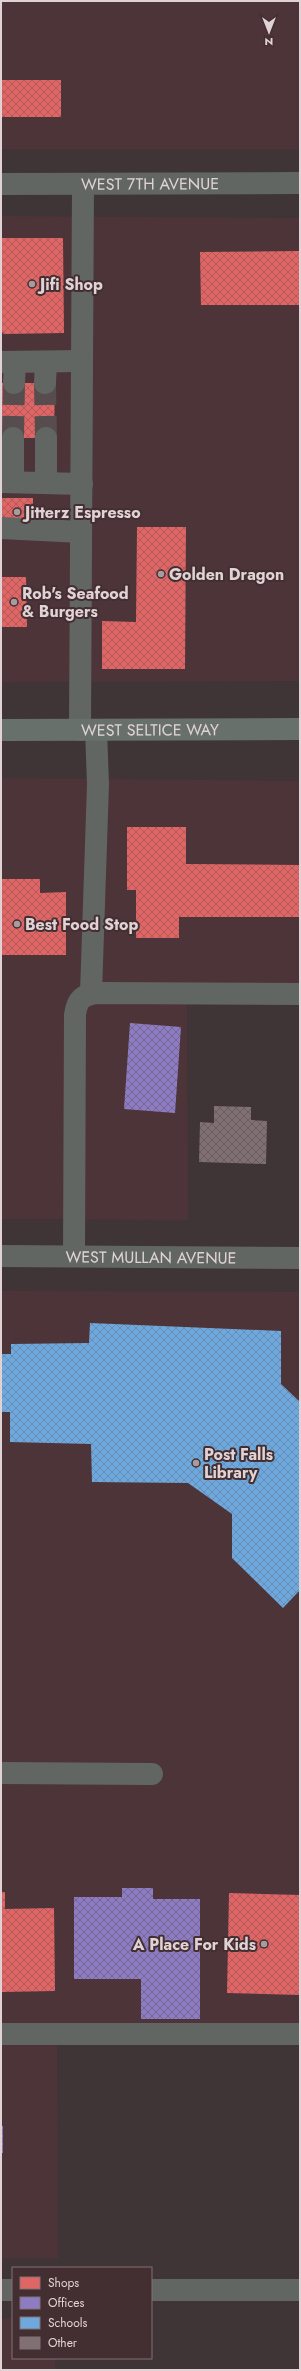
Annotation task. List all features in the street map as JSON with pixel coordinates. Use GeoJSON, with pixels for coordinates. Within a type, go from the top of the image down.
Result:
{"type":"FeatureCollection","features":[{"type":"Feature","properties":{"kind":"main road","name":"WEST SELTICE WAY"},"geometry":{"type":"LineString","coordinates":[[1,730],[300,730]]}},
{"type":"Feature","properties":{"kind":"street","name":"WEST 7TH AVENUE"},"geometry":{"type":"LineString","coordinates":[[1,184],[300,183]]}},
{"type":"Feature","properties":{"kind":"street"},"geometry":{"type":"LineString","coordinates":[[83,184],[82,532],[88,730],[98,784],[92,993]]}},
{"type":"Feature","properties":{"kind":"street"},"geometry":{"type":"LineString","coordinates":[[10,369],[46,372],[82,361]]}},
{"type":"Feature","properties":{"kind":"street"},"geometry":{"type":"LineString","coordinates":[[13,438],[7,482],[82,484]]}},
{"type":"Feature","properties":{"kind":"street"},"geometry":{"type":"LineString","coordinates":[[46,438],[46,482]]}},
{"type":"Feature","properties":{"kind":"street"},"geometry":{"type":"LineString","coordinates":[[1,528],[82,532]]}},
{"type":"Feature","properties":{"kind":"street"},"geometry":{"type":"LineString","coordinates":[[74,1256],[75,1015],[80,1000],[92,993],[300,994]]}},
{"type":"Feature","properties":{"kind":"street","name":"WEST MULLAN AVENUE"},"geometry":{"type":"LineString","coordinates":[[1,1256],[300,1258]]}},
{"type":"Feature","properties":{"kind":"street"},"geometry":{"type":"LineString","coordinates":[[1,1773],[152,1774]]}},
{"type":"Feature","properties":{"kind":"street"},"geometry":{"type":"LineString","coordinates":[[1,2034],[300,2034]]}},
{"type":"Feature","properties":{"kind":"street"},"geometry":{"type":"LineString","coordinates":[[1,2290],[12,2290]]}},
{"type":"Feature","properties":{"kind":"street"},"geometry":{"type":"LineString","coordinates":[[152,2290],[300,2290]]}},
{"type":"Feature","properties":{"kind":"shaded area"},"geometry":{"type":"Polygon","coordinates":[[[1,1],[300,1],[300,149],[1,149],[1,1]]]}},
{"type":"Feature","properties":{"kind":"shaded area"},"geometry":{"type":"Polygon","coordinates":[[[1,216],[300,218],[300,681],[1,682],[1,216]]]}},
{"type":"Feature","properties":{"kind":"shaded area"},"geometry":{"type":"Polygon","coordinates":[[[1,778],[300,781],[300,1005],[187,1004],[188,1220],[1,1219],[1,778]]]}},
{"type":"Feature","properties":{"kind":"shaded area"},"geometry":{"type":"Polygon","coordinates":[[[1,1291],[300,1292],[300,2045],[57,2043],[58,2258],[1,2258],[1,1291]]]}},
{"type":"Feature","properties":{"kind":"shaded area"},"geometry":{"type":"Polygon","coordinates":[[[12,2318],[12,2359],[55,2359],[55,2370],[1,2370],[1,2319],[12,2318]]]}},
{"type":"Feature","properties":{"kind":"building: Shops"},"geometry":{"type":"Polygon","coordinates":[[[1,80],[61,80],[61,117],[1,117],[1,80]]]}},
{"type":"Feature","properties":{"kind":"building: Shops","name":"Jifi Shop"},"geometry":{"type":"Polygon","coordinates":[[[1,238],[63,238],[64,333],[4,334],[1,331],[1,238]]]}},
{"type":"Feature","properties":{"kind":"building: Shops"},"geometry":{"type":"Polygon","coordinates":[[[300,251],[300,305],[201,305],[200,252],[300,251]]]}},
{"type":"Feature","properties":{"kind":"building: Shops"},"geometry":{"type":"Polygon","coordinates":[[[1,383],[55,383],[54,438],[1,438],[1,383]]]}},
{"type":"Feature","properties":{"kind":"building: Shops","name":"Jitterz Espresso"},"geometry":{"type":"Polygon","coordinates":[[[1,498],[33,498],[33,525],[1,525],[1,498]]]}},
{"type":"Feature","properties":{"kind":"building: Shops","name":"Golden Dragon"},"geometry":{"type":"Polygon","coordinates":[[[137,527],[186,527],[185,669],[102,669],[102,621],[136,622],[137,527]]]}},
{"type":"Feature","properties":{"kind":"building: Shops","name":"Rob's Seafood & Burgers"},"geometry":{"type":"Polygon","coordinates":[[[1,577],[26,577],[27,627],[1,627],[1,577]]]}},
{"type":"Feature","properties":{"kind":"building: Shops"},"geometry":{"type":"Polygon","coordinates":[[[127,827],[186,827],[186,864],[300,865],[300,917],[179,917],[179,938],[136,938],[136,890],[127,890],[127,827]]]}},
{"type":"Feature","properties":{"kind":"building: Shops"},"geometry":{"type":"Polygon","coordinates":[[[1,879],[40,879],[40,893],[66,892],[66,955],[1,955],[1,879]]]}},
{"type":"Feature","properties":{"kind":"building: Shops"},"geometry":{"type":"Polygon","coordinates":[[[1,1892],[5,1892],[5,1909],[54,1908],[55,1991],[1,1992],[1,1892]]]}},
{"type":"Feature","properties":{"kind":"building: Shops","name":"A Place For Kids"},"geometry":{"type":"Polygon","coordinates":[[[229,1893],[300,1895],[300,1995],[227,1993],[229,1893]]]}},
{"type":"Feature","properties":{"kind":"building: Offices"},"geometry":{"type":"Polygon","coordinates":[[[130,1023],[181,1027],[175,1113],[124,1109],[130,1023]]]}},
{"type":"Feature","properties":{"kind":"building: Offices"},"geometry":{"type":"Polygon","coordinates":[[[122,1888],[153,1888],[153,1899],[200,1899],[200,2019],[141,2019],[141,1979],[74,1979],[74,1897],[122,1897],[122,1888]]]}},
{"type":"Feature","properties":{"kind":"building: Offices"},"geometry":{"type":"Polygon","coordinates":[[[1,2126],[3,2126],[3,2153],[1,2153],[1,2126]]]}},
{"type":"Feature","properties":{"kind":"building: Schools","name":"Post Falls Library"},"geometry":{"type":"Polygon","coordinates":[[[90,1323],[281,1331],[281,1384],[300,1402],[300,1590],[283,1608],[232,1558],[232,1514],[188,1483],[92,1482],[91,1444],[10,1442],[10,1412],[1,1412],[1,1354],[11,1354],[11,1344],[89,1343],[90,1323]]]}},
{"type":"Feature","properties":{"kind":"building: Other"},"geometry":{"type":"Polygon","coordinates":[[[214,1106],[251,1107],[251,1120],[267,1121],[266,1164],[199,1162],[200,1122],[214,1123],[214,1106]]]}},
{"type":"Feature","properties":{"kind":"tunnel"},"geometry":{"type":"LineString","coordinates":[[13,438],[14,383]]}},
{"type":"Feature","properties":{"kind":"tunnel"},"geometry":{"type":"LineString","coordinates":[[45,383],[46,438]]}},
{"type":"Feature","properties":{"kind":"place","name":"Jifi Shop"},"geometry":{"type":"Point","coordinates":[32,284]}},
{"type":"Feature","properties":{"kind":"place","name":"Jitterz Espresso"},"geometry":{"type":"Point","coordinates":[17,512]}},
{"type":"Feature","properties":{"kind":"place","name":"Golden Dragon"},"geometry":{"type":"Point","coordinates":[161,574]}},
{"type":"Feature","properties":{"kind":"place","name":"Rob's Seafood & Burgers"},"geometry":{"type":"Point","coordinates":[14,602]}},
{"type":"Feature","properties":{"kind":"place","name":"Best Food Stop"},"geometry":{"type":"Point","coordinates":[17,924]}},
{"type":"Feature","properties":{"kind":"place","name":"Post Falls Library"},"geometry":{"type":"Point","coordinates":[196,1463]}},
{"type":"Feature","properties":{"kind":"place","name":"A Place For Kids"},"geometry":{"type":"Point","coordinates":[264,1944]}}]}
